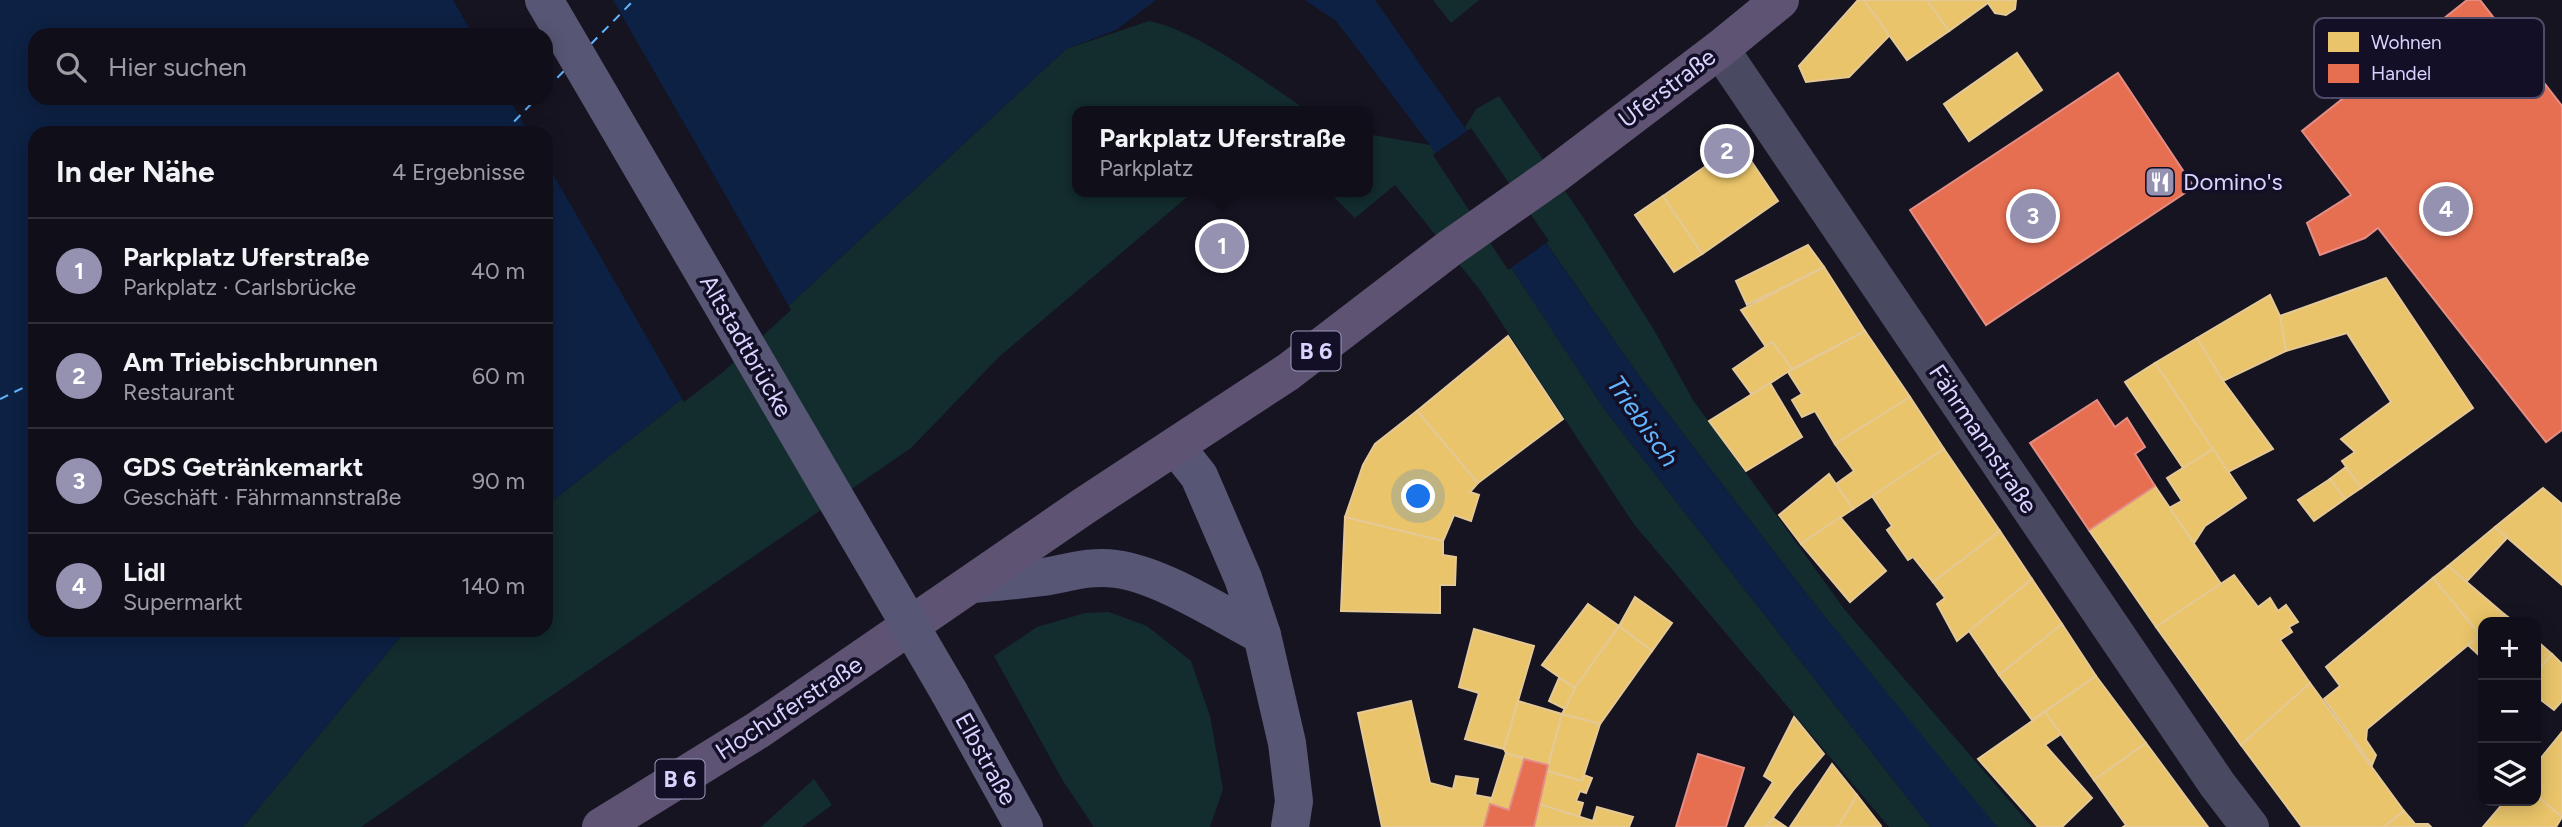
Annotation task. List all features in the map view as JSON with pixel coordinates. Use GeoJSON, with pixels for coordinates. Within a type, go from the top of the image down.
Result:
{"type":"FeatureCollection","features":[{"type":"Feature","properties":{"kind":"main road","name":"Altstadtbrücke"},"geometry":{"type":"LineString","coordinates":[[544,0],[948,692]]}},
{"type":"Feature","properties":{"kind":"main road","name":"Uferstraße"},"geometry":{"type":"LineString","coordinates":[[1176,447],[1289,372],[1450,248],[1554,175],[1780,0]]}},
{"type":"Feature","properties":{"kind":"main road","name":"B 6"},"geometry":{"type":"LineString","coordinates":[[973,584],[1084,506],[1176,447]]}},
{"type":"Feature","properties":{"kind":"main road"},"geometry":{"type":"LineString","coordinates":[[1176,447],[1199,476],[1243,578],[1262,635],[1287,743],[1294,801],[1290,827]]}},
{"type":"Feature","properties":{"kind":"main road"},"geometry":{"type":"LineString","coordinates":[[973,584],[1044,577],[1088,568],[1117,569],[1141,575],[1178,591],[1262,635]]}},
{"type":"Feature","properties":{"kind":"main road","name":"Hochuferstraße"},"geometry":{"type":"LineString","coordinates":[[601,827],[758,730],[973,584]]}},
{"type":"Feature","properties":{"kind":"main road","name":"Elbstraße"},"geometry":{"type":"LineString","coordinates":[[948,692],[1024,827]]}},
{"type":"Feature","properties":{"kind":"street","name":"Fährmannstraße"},"geometry":{"type":"LineString","coordinates":[[1720,49],[2217,784],[2250,827]]}},
{"type":"Feature","properties":{"kind":"green space"},"geometry":{"type":"Polygon","coordinates":[[[1433,0],[1479,0],[1451,23],[1433,0]]]}},
{"type":"Feature","properties":{"kind":"green space"},"geometry":{"type":"Polygon","coordinates":[[[1149,21],[1189,35],[1210,46],[1301,106],[1072,106],[1072,197],[1187,197],[999,357],[911,448],[361,827],[243,827],[400,637],[553,637],[553,500],[720,369],[1066,49],[1149,21]]]}},
{"type":"Feature","properties":{"kind":"green space"},"geometry":{"type":"Polygon","coordinates":[[[1499,96],[1583,217],[1654,330],[1693,400],[1845,610],[2032,827],[1997,827],[1984,814],[1812,601],[1642,380],[1465,127],[1476,109],[1499,96]]]}},
{"type":"Feature","properties":{"kind":"green space"},"geometry":{"type":"Polygon","coordinates":[[[1373,135],[1430,145],[1605,410],[1930,827],[1889,827],[1633,523],[1480,290],[1395,185],[1355,218],[1334,197],[1373,197],[1373,135]]]}},
{"type":"Feature","properties":{"kind":"green space"},"geometry":{"type":"Polygon","coordinates":[[[1109,612],[1147,626],[1191,661],[1210,716],[1223,789],[1210,827],[1094,827],[1063,781],[994,656],[1037,627],[1085,613],[1109,612]]]}},
{"type":"Feature","properties":{"kind":"green space"},"geometry":{"type":"Polygon","coordinates":[[[814,779],[832,805],[802,827],[761,827],[814,779]]]}},
{"type":"Feature","properties":{"kind":"water"},"geometry":{"type":"Polygon","coordinates":[[[0,0],[1156,0],[1116,30],[1066,49],[720,369],[553,500],[553,126],[28,126],[28,637],[400,637],[243,827],[0,827],[0,0]]]}},
{"type":"Feature","properties":{"kind":"water","name":"Triebisch"},"geometry":{"type":"Polygon","coordinates":[[[1305,0],[1375,0],[1642,380],[1812,601],[1997,827],[1930,827],[1605,410],[1430,145],[1356,47],[1336,21],[1305,0]]]}},
{"type":"Feature","properties":{"kind":"pier"},"geometry":{"type":"Polygon","coordinates":[[[453,0],[613,0],[703,156],[791,310],[723,372],[684,402],[553,174],[553,126],[525,126],[513,105],[553,105],[553,28],[469,28],[453,0]]]}},
{"type":"Feature","properties":{"kind":"pier"},"geometry":{"type":"Polygon","coordinates":[[[1471,128],[1549,241],[1508,270],[1433,155],[1471,128]]]}},
{"type":"Feature","properties":{"kind":"building: Wohnen"},"geometry":{"type":"Polygon","coordinates":[[[1858,0],[1864,0],[1890,35],[1849,77],[1806,82],[1799,66],[1858,0]]]}},
{"type":"Feature","properties":{"kind":"building: Wohnen"},"geometry":{"type":"Polygon","coordinates":[[[1864,0],[1927,0],[1949,31],[1907,60],[1864,0]]]}},
{"type":"Feature","properties":{"kind":"building: Wohnen"},"geometry":{"type":"Polygon","coordinates":[[[1927,0],[2016,0],[2015,9],[2006,15],[1995,13],[1988,3],[1949,31],[1927,0]]]}},
{"type":"Feature","properties":{"kind":"building: Wohnen"},"geometry":{"type":"Polygon","coordinates":[[[2017,53],[2042,90],[1969,141],[1944,104],[2017,53]]]}},
{"type":"Feature","properties":{"kind":"building: Wohnen"},"geometry":{"type":"Polygon","coordinates":[[[1739,143],[1778,201],[1702,254],[1663,196],[1739,143]]]}},
{"type":"Feature","properties":{"kind":"building: Wohnen"},"geometry":{"type":"Polygon","coordinates":[[[1663,196],[1702,254],[1674,272],[1635,215],[1663,196]]]}},
{"type":"Feature","properties":{"kind":"building: Wohnen"},"geometry":{"type":"Polygon","coordinates":[[[1808,245],[1824,267],[1747,305],[1736,281],[1808,245]]]}},
{"type":"Feature","properties":{"kind":"building: Wohnen"},"geometry":{"type":"Polygon","coordinates":[[[1824,267],[1865,331],[1792,369],[1772,342],[1766,347],[1741,310],[1824,267]]]}},
{"type":"Feature","properties":{"kind":"building: Wohnen"},"geometry":{"type":"Polygon","coordinates":[[[2386,278],[2473,408],[2361,488],[2342,461],[2355,452],[2341,439],[2391,402],[2347,333],[2286,351],[2280,316],[2386,278]]]}},
{"type":"Feature","properties":{"kind":"building: Wohnen"},"geometry":{"type":"Polygon","coordinates":[[[2270,295],[2280,316],[2286,351],[2223,381],[2197,338],[2270,295]]]}},
{"type":"Feature","properties":{"kind":"building: Wohnen"},"geometry":{"type":"Polygon","coordinates":[[[1865,331],[1910,397],[1835,444],[1815,411],[1802,417],[1792,400],[1802,394],[1788,372],[1865,331]]]}},
{"type":"Feature","properties":{"kind":"building: Wohnen"},"geometry":{"type":"Polygon","coordinates":[[[1508,336],[1563,419],[1478,483],[1417,411],[1508,336]]]}},
{"type":"Feature","properties":{"kind":"building: Wohnen"},"geometry":{"type":"Polygon","coordinates":[[[2197,338],[2223,381],[2273,449],[2228,472],[2155,363],[2197,338]]]}},
{"type":"Feature","properties":{"kind":"building: Wohnen"},"geometry":{"type":"Polygon","coordinates":[[[1772,342],[1792,369],[1752,395],[1733,369],[1772,342]]]}},
{"type":"Feature","properties":{"kind":"building: Wohnen"},"geometry":{"type":"Polygon","coordinates":[[[2155,363],[2213,449],[2183,468],[2125,382],[2155,363]]]}},
{"type":"Feature","properties":{"kind":"building: Wohnen"},"geometry":{"type":"Polygon","coordinates":[[[1770,383],[1802,437],[1746,471],[1709,421],[1770,383]]]}},
{"type":"Feature","properties":{"kind":"building: Wohnen"},"geometry":{"type":"Polygon","coordinates":[[[1910,397],[1944,449],[1853,509],[1836,484],[1854,471],[1835,444],[1910,397]]]}},
{"type":"Feature","properties":{"kind":"building: Wohnen"},"geometry":{"type":"Polygon","coordinates":[[[1417,411],[1478,483],[1470,492],[1479,495],[1471,521],[1454,515],[1443,541],[1345,517],[1363,465],[1375,444],[1417,411]]]}},
{"type":"Feature","properties":{"kind":"building: Wohnen"},"geometry":{"type":"Polygon","coordinates":[[[1944,449],[2000,531],[1933,582],[1913,557],[1908,560],[1887,530],[1892,526],[1872,496],[1944,449]]]}},
{"type":"Feature","properties":{"kind":"building: Wohnen"},"geometry":{"type":"Polygon","coordinates":[[[2213,449],[2246,498],[2205,526],[2194,543],[2169,508],[2182,501],[2167,478],[2213,449]]]}},
{"type":"Feature","properties":{"kind":"building: Wohnen"},"geometry":{"type":"Polygon","coordinates":[[[2346,467],[2361,488],[2345,499],[2330,479],[2346,467]]]}},
{"type":"Feature","properties":{"kind":"building: Wohnen"},"geometry":{"type":"Polygon","coordinates":[[[1829,474],[1853,509],[1801,544],[1779,515],[1829,474]]]}},
{"type":"Feature","properties":{"kind":"building: Wohnen"},"geometry":{"type":"Polygon","coordinates":[[[2330,479],[2345,499],[2314,521],[2298,500],[2330,479]]]}},
{"type":"Feature","properties":{"kind":"building: Wohnen"},"geometry":{"type":"Polygon","coordinates":[[[2155,486],[2221,584],[2156,627],[2089,530],[2155,486]]]}},
{"type":"Feature","properties":{"kind":"building: Wohnen"},"geometry":{"type":"Polygon","coordinates":[[[2543,488],[2562,504],[2562,585],[2495,527],[2543,488]]]}},
{"type":"Feature","properties":{"kind":"building: Wohnen"},"geometry":{"type":"Polygon","coordinates":[[[1345,517],[1443,541],[1443,555],[1456,557],[1455,585],[1440,585],[1440,613],[1341,611],[1345,517]]]}},
{"type":"Feature","properties":{"kind":"building: Wohnen"},"geometry":{"type":"Polygon","coordinates":[[[1840,517],[1886,571],[1850,602],[1801,544],[1840,517]]]}},
{"type":"Feature","properties":{"kind":"building: Wohnen"},"geometry":{"type":"Polygon","coordinates":[[[2495,527],[2507,538],[2466,582],[2448,566],[2495,527]]]}},
{"type":"Feature","properties":{"kind":"building: Wohnen"},"geometry":{"type":"Polygon","coordinates":[[[2000,531],[2032,579],[1957,641],[1937,604],[1945,598],[1933,582],[2000,531]]]}},
{"type":"Feature","properties":{"kind":"building: Wohnen"},"geometry":{"type":"Polygon","coordinates":[[[2448,566],[2504,614],[2500,617],[2478,617],[2478,633],[2433,578],[2448,566]]]}},
{"type":"Feature","properties":{"kind":"building: Wohnen"},"geometry":{"type":"Polygon","coordinates":[[[2234,575],[2258,607],[2270,598],[2278,611],[2286,605],[2298,622],[2289,627],[2292,632],[2280,640],[2310,683],[2241,745],[2156,627],[2234,575]]]}},
{"type":"Feature","properties":{"kind":"building: Wohnen"},"geometry":{"type":"Polygon","coordinates":[[[2433,578],[2478,633],[2478,637],[2367,729],[2366,740],[2376,755],[2372,765],[2324,699],[2340,686],[2326,667],[2433,578]]]}},
{"type":"Feature","properties":{"kind":"building: Wohnen"},"geometry":{"type":"Polygon","coordinates":[[[2032,579],[2062,624],[1999,675],[1969,631],[2032,579]]]}},
{"type":"Feature","properties":{"kind":"building: Wohnen"},"geometry":{"type":"Polygon","coordinates":[[[1635,597],[1672,623],[1652,651],[1619,626],[1635,597]]]}},
{"type":"Feature","properties":{"kind":"building: Wohnen"},"geometry":{"type":"Polygon","coordinates":[[[1588,604],[1619,626],[1575,688],[1542,665],[1588,604]]]}},
{"type":"Feature","properties":{"kind":"building: Wohnen"},"geometry":{"type":"Polygon","coordinates":[[[2062,624],[2096,676],[2032,720],[1999,675],[2062,624]]]}},
{"type":"Feature","properties":{"kind":"building: Wohnen"},"geometry":{"type":"Polygon","coordinates":[[[1619,626],[1652,651],[1600,724],[1562,714],[1575,688],[1619,626]]]}},
{"type":"Feature","properties":{"kind":"building: Wohnen"},"geometry":{"type":"Polygon","coordinates":[[[1474,629],[1534,646],[1504,749],[1465,739],[1479,693],[1459,687],[1474,629]]]}},
{"type":"Feature","properties":{"kind":"building: Wohnen"},"geometry":{"type":"Polygon","coordinates":[[[2478,636],[2478,654],[2468,645],[2478,636]]]}},
{"type":"Feature","properties":{"kind":"building: Wohnen"},"geometry":{"type":"Polygon","coordinates":[[[2541,644],[2552,654],[2541,667],[2541,644]]]}},
{"type":"Feature","properties":{"kind":"building: Wohnen"},"geometry":{"type":"Polygon","coordinates":[[[2552,654],[2562,664],[2562,701],[2554,710],[2541,700],[2541,667],[2552,654]]]}},
{"type":"Feature","properties":{"kind":"building: Wohnen"},"geometry":{"type":"Polygon","coordinates":[[[2096,676],[2146,743],[2094,780],[2045,712],[2096,676]]]}},
{"type":"Feature","properties":{"kind":"building: Wohnen"},"geometry":{"type":"Polygon","coordinates":[[[1559,678],[1575,688],[1565,709],[1549,701],[1559,678]]]}},
{"type":"Feature","properties":{"kind":"building: Wohnen"},"geometry":{"type":"Polygon","coordinates":[[[2310,683],[2404,811],[2384,827],[2302,827],[2241,745],[2310,683]]]}},
{"type":"Feature","properties":{"kind":"building: Wohnen"},"geometry":{"type":"Polygon","coordinates":[[[1411,701],[1430,783],[1453,789],[1456,776],[1478,779],[1475,795],[1492,798],[1484,827],[1382,827],[1358,713],[1411,701]]]}},
{"type":"Feature","properties":{"kind":"building: Wohnen"},"geometry":{"type":"Polygon","coordinates":[[[1518,701],[1562,714],[1548,765],[1506,753],[1504,749],[1518,701]]]}},
{"type":"Feature","properties":{"kind":"building: Wohnen"},"geometry":{"type":"Polygon","coordinates":[[[2045,712],[2061,734],[2045,745],[2092,798],[2062,827],[2038,827],[1978,759],[2045,712]]]}},
{"type":"Feature","properties":{"kind":"building: Wohnen"},"geometry":{"type":"Polygon","coordinates":[[[1562,714],[1600,724],[1582,781],[1547,771],[1562,714]]]}},
{"type":"Feature","properties":{"kind":"building: Wohnen"},"geometry":{"type":"Polygon","coordinates":[[[1794,717],[1824,754],[1766,827],[1745,827],[1773,782],[1764,776],[1794,717]]]}},
{"type":"Feature","properties":{"kind":"building: Wohnen"},"geometry":{"type":"Polygon","coordinates":[[[2562,732],[2562,817],[2541,799],[2541,758],[2562,732]]]}},
{"type":"Feature","properties":{"kind":"building: Wohnen"},"geometry":{"type":"Polygon","coordinates":[[[2146,743],[2208,827],[2123,827],[2126,825],[2094,780],[2146,743]]]}},
{"type":"Feature","properties":{"kind":"building: Wohnen"},"geometry":{"type":"Polygon","coordinates":[[[1506,753],[1524,759],[1509,810],[1490,804],[1506,753]]]}},
{"type":"Feature","properties":{"kind":"building: Wohnen"},"geometry":{"type":"Polygon","coordinates":[[[1832,764],[1857,795],[1838,827],[1790,827],[1832,764]]]}},
{"type":"Feature","properties":{"kind":"building: Wohnen"},"geometry":{"type":"Polygon","coordinates":[[[1547,771],[1582,781],[1584,775],[1592,778],[1586,793],[1580,791],[1576,801],[1583,803],[1579,817],[1539,804],[1547,771]]]}},
{"type":"Feature","properties":{"kind":"building: Wohnen"},"geometry":{"type":"Polygon","coordinates":[[[1857,795],[1881,826],[1880,827],[1838,827],[1857,795]]]}},
{"type":"Feature","properties":{"kind":"building: Wohnen"},"geometry":{"type":"Polygon","coordinates":[[[2541,799],[2562,817],[2556,827],[2483,827],[2501,806],[2541,806],[2541,799]]]}},
{"type":"Feature","properties":{"kind":"building: Wohnen"},"geometry":{"type":"Polygon","coordinates":[[[1539,804],[1593,821],[1597,807],[1633,817],[1629,827],[1534,827],[1539,804]]]}},
{"type":"Feature","properties":{"kind":"building: Wohnen"},"geometry":{"type":"Polygon","coordinates":[[[2404,811],[2415,824],[2428,824],[2431,827],[2384,827],[2404,811]]]}},
{"type":"Feature","properties":{"kind":"building: Wohnen"},"geometry":{"type":"Polygon","coordinates":[[[1773,818],[1786,827],[1766,827],[1773,818]]]}},
{"type":"Feature","properties":{"kind":"building: Handel"},"geometry":{"type":"Polygon","coordinates":[[[2467,0],[2480,0],[2494,18],[2444,18],[2467,0]]]}},
{"type":"Feature","properties":{"kind":"building: Handel"},"geometry":{"type":"Polygon","coordinates":[[[2118,73],[2194,187],[1986,325],[1910,210],[2118,73]]]}},
{"type":"Feature","properties":{"kind":"building: Handel"},"geometry":{"type":"Polygon","coordinates":[[[2544,83],[2562,106],[2562,430],[2546,442],[2378,228],[2365,238],[2320,255],[2307,223],[2351,195],[2302,131],[2344,98],[2544,98],[2544,83]]]}},
{"type":"Feature","properties":{"kind":"building: Handel"},"geometry":{"type":"Polygon","coordinates":[[[2097,400],[2115,427],[2127,418],[2145,447],[2135,454],[2155,486],[2089,530],[2030,443],[2097,400]]]}},
{"type":"Feature","properties":{"kind":"building: Handel"},"geometry":{"type":"Polygon","coordinates":[[[1698,754],[1744,768],[1726,827],[1676,827],[1698,754]]]}},
{"type":"Feature","properties":{"kind":"building: Handel"},"geometry":{"type":"Polygon","coordinates":[[[1524,759],[1548,765],[1534,827],[1484,827],[1490,804],[1509,810],[1524,759]]]}},
{"type":"Feature","properties":{"kind":"ferry route"},"geometry":{"type":"LineString","coordinates":[[591,44],[634,0]]}},
{"type":"Feature","properties":{"kind":"ferry route"},"geometry":{"type":"LineString","coordinates":[[553,82],[565,70]]}},
{"type":"Feature","properties":{"kind":"ferry route"},"geometry":{"type":"LineString","coordinates":[[510,126],[530,105]]}},
{"type":"Feature","properties":{"kind":"ferry route"},"geometry":{"type":"LineString","coordinates":[[0,399],[28,385]]}},
{"type":"Feature","properties":{"kind":"place","name":"Am Triebischbrunnen"},"geometry":{"type":"Point","coordinates":[1727,151]}},
{"type":"Feature","properties":{"kind":"place","name":"Domino's"},"geometry":{"type":"Point","coordinates":[2160,182]}},
{"type":"Feature","properties":{"kind":"place","name":"Lidl"},"geometry":{"type":"Point","coordinates":[2446,209]}},
{"type":"Feature","properties":{"kind":"place","name":"GDS Getränkemarkt"},"geometry":{"type":"Point","coordinates":[2033,216]}},
{"type":"Feature","properties":{"kind":"place","name":"Parkplatz Uferstraße"},"geometry":{"type":"Point","coordinates":[1222,246]}}]}
